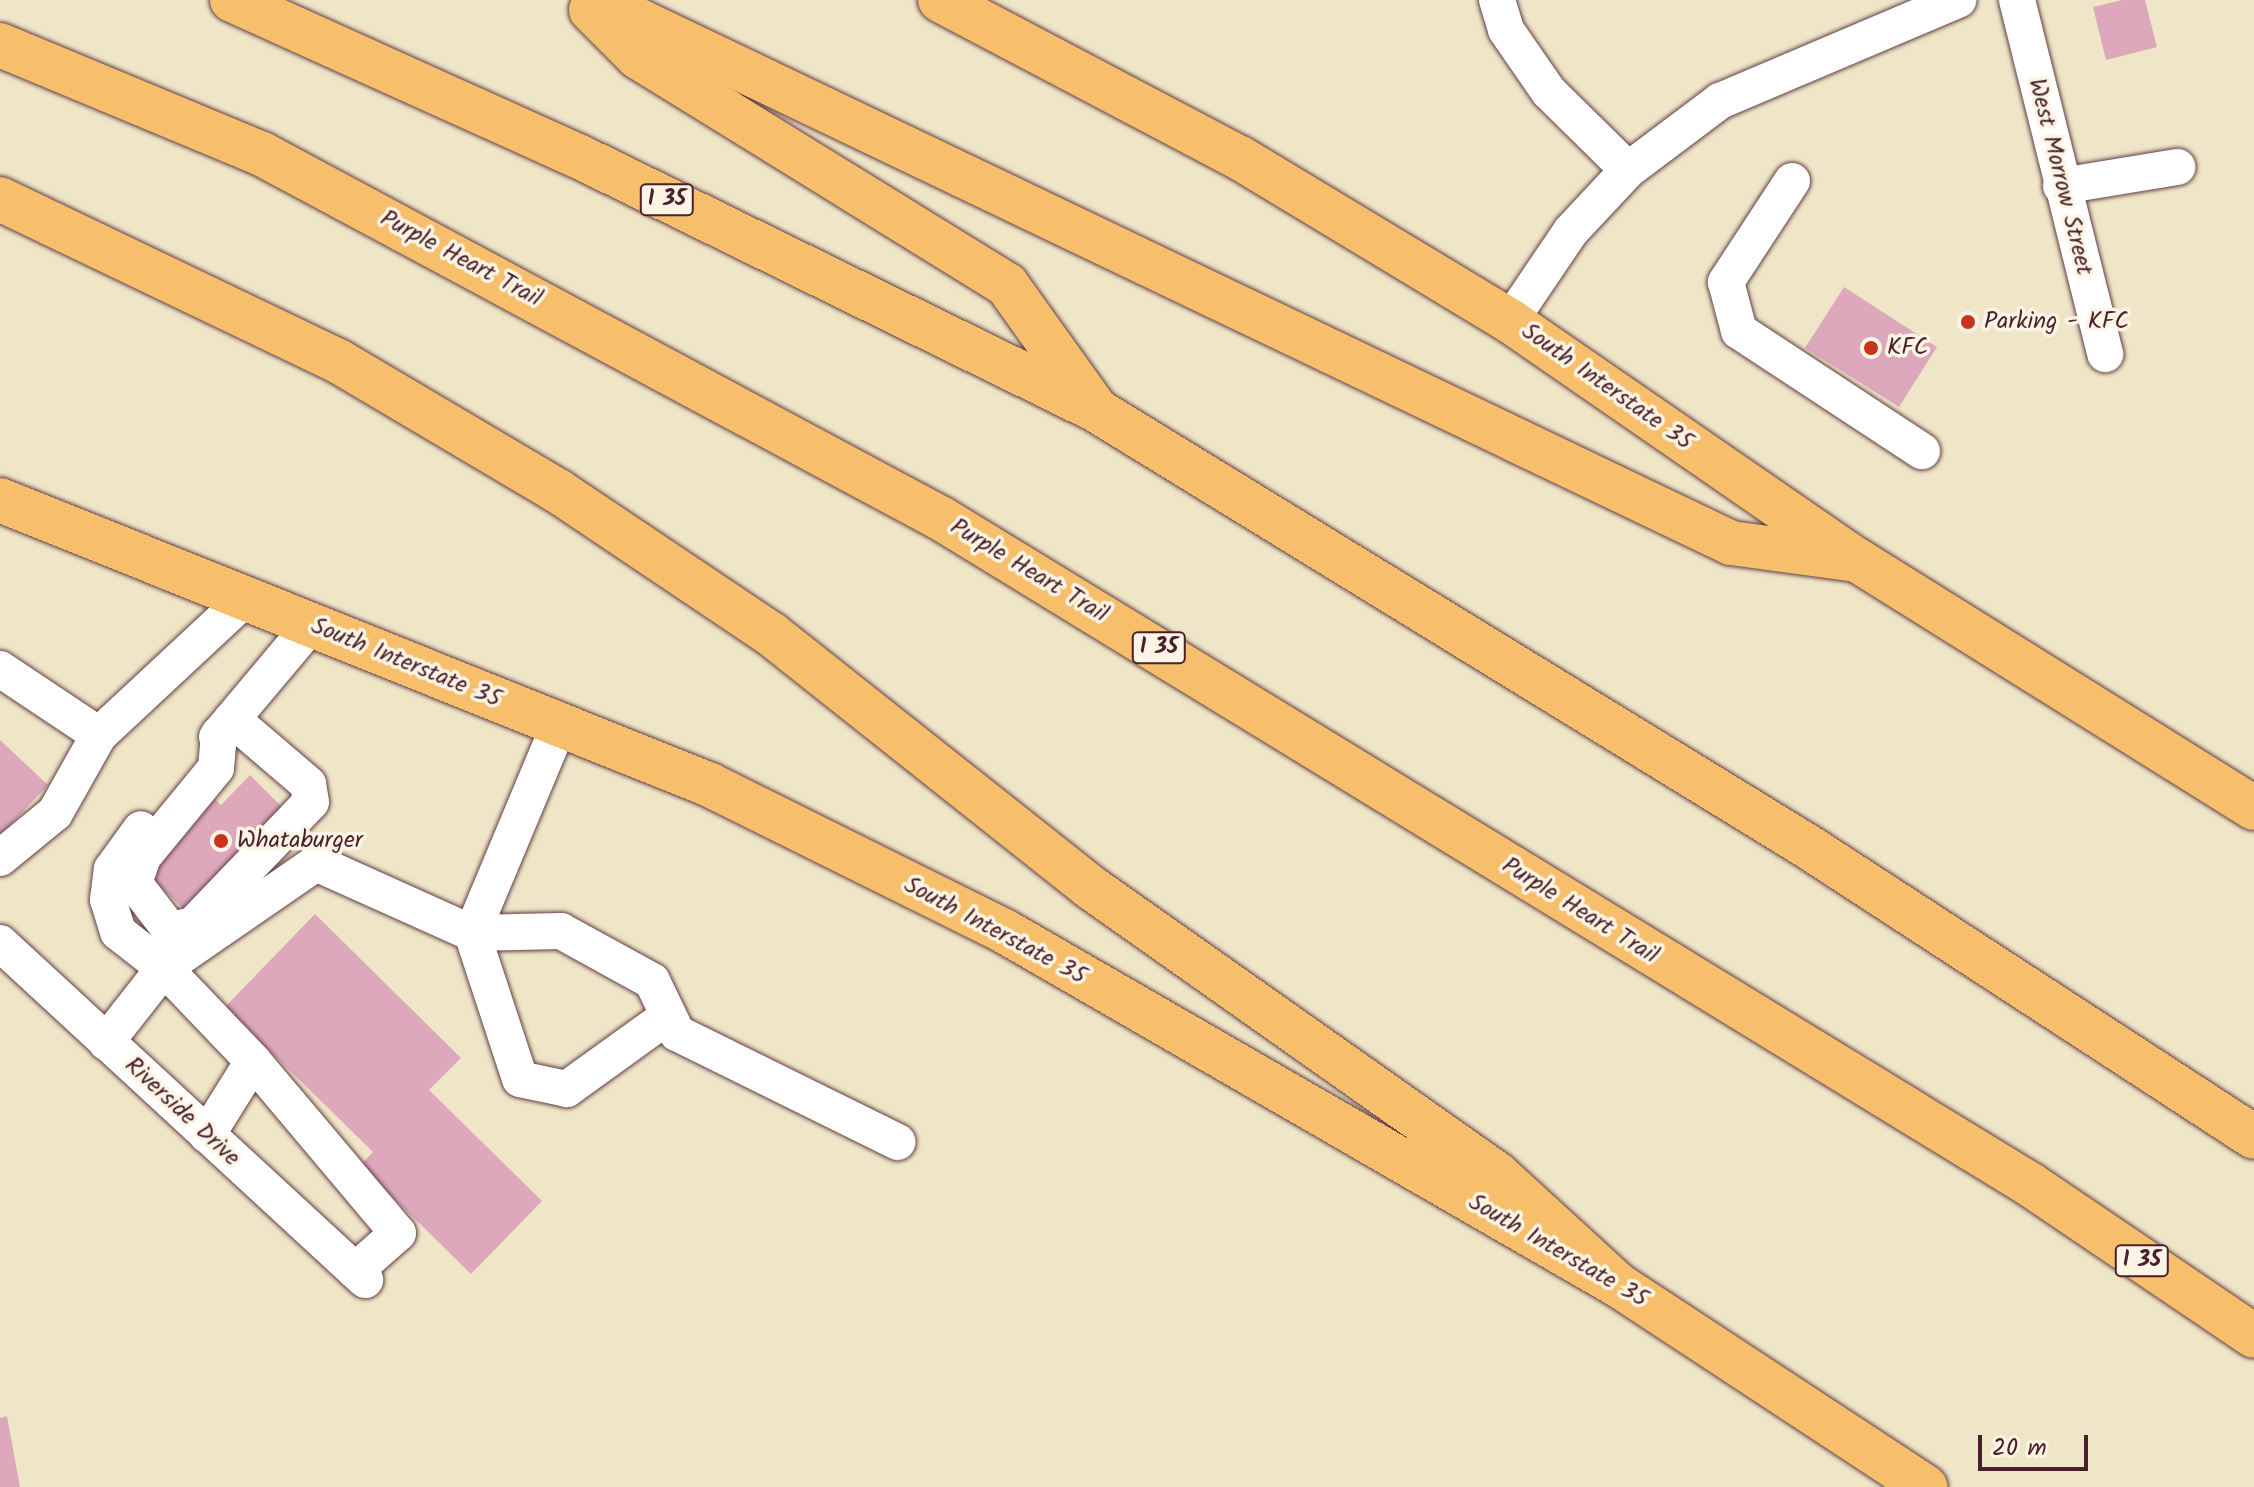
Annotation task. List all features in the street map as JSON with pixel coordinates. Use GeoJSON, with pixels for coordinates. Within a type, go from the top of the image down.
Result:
{"type":"FeatureCollection","features":[{"type":"Feature","properties":{"kind":"main road","name":"I 35"},"geometry":{"type":"LineString","coordinates":[[232,0],[578,156],[1096,410],[1674,763],[2254,1137]]}},
{"type":"Feature","properties":{"kind":"main road"},"geometry":{"type":"LineString","coordinates":[[581,0],[638,57],[1007,285],[1096,410]]}},
{"type":"Feature","properties":{"kind":"main road"},"geometry":{"type":"LineString","coordinates":[[596,0],[1731,543],[1857,560]]}},
{"type":"Feature","properties":{"kind":"main road","name":"South Interstate 35"},"geometry":{"type":"LineString","coordinates":[[940,0],[1240,158],[1510,321],[1857,560],[2254,808]]}},
{"type":"Feature","properties":{"kind":"main road","name":"Purple Heart Trail"},"geometry":{"type":"LineString","coordinates":[[0,45],[262,154],[942,519],[2031,1185],[2254,1336]]}},
{"type":"Feature","properties":{"kind":"main road"},"geometry":{"type":"LineString","coordinates":[[0,199],[338,361],[570,499],[771,634],[1090,887],[1497,1174],[1618,1285]]}},
{"type":"Feature","properties":{"kind":"main road","name":"South Interstate 35"},"geometry":{"type":"LineString","coordinates":[[0,500],[710,785],[1004,931],[1673,1318],[1926,1487]]}},
{"type":"Feature","properties":{"kind":"street"},"geometry":{"type":"LineString","coordinates":[[1497,0],[1506,30],[1549,92],[1628,170]]}},
{"type":"Feature","properties":{"kind":"street"},"geometry":{"type":"LineString","coordinates":[[1510,321],[1571,231],[1628,170],[1720,101],[1770,75],[1958,0]]}},
{"type":"Feature","properties":{"kind":"street","name":"West Morrow Street"},"geometry":{"type":"LineString","coordinates":[[2017,0],[2105,354]]}},
{"type":"Feature","properties":{"kind":"street"},"geometry":{"type":"LineString","coordinates":[[2061,186],[2177,167]]}},
{"type":"Feature","properties":{"kind":"street"},"geometry":{"type":"LineString","coordinates":[[1792,181],[1726,282],[1739,331],[1922,451]]}},
{"type":"Feature","properties":{"kind":"street"},"geometry":{"type":"LineString","coordinates":[[0,858],[55,813],[99,735],[245,599]]}},
{"type":"Feature","properties":{"kind":"street"},"geometry":{"type":"LineString","coordinates":[[207,1135],[253,1061],[164,968],[118,932],[108,900],[112,869],[311,625]]}},
{"type":"Feature","properties":{"kind":"street"},"geometry":{"type":"LineString","coordinates":[[0,669],[99,735]]}},
{"type":"Feature","properties":{"kind":"street"},"geometry":{"type":"LineString","coordinates":[[559,725],[472,933],[520,1079],[567,1089],[664,1019]]}},
{"type":"Feature","properties":{"kind":"street"},"geometry":{"type":"LineString","coordinates":[[226,726],[308,784],[311,802],[193,925],[170,930],[134,883],[143,857],[216,768],[226,726]]}},
{"type":"Feature","properties":{"kind":"street"},"geometry":{"type":"LineString","coordinates":[[106,1042],[164,968],[316,863],[472,933],[561,931],[652,981],[664,1019],[677,1033],[898,1142]]}},
{"type":"Feature","properties":{"kind":"street","name":"Riverside Drive"},"geometry":{"type":"LineString","coordinates":[[3,952],[106,1042],[360,1276],[398,1233],[253,1061]]}},
{"type":"Feature","properties":{"kind":"building"},"geometry":{"type":"Polygon","coordinates":[[[2122,0],[2145,0],[2157,47],[2106,60],[2093,7],[2122,0]]]}},
{"type":"Feature","properties":{"kind":"building","name":"KFC"},"geometry":{"type":"Polygon","coordinates":[[[1844,287],[1937,347],[1899,407],[1805,348],[1844,287]]]}},
{"type":"Feature","properties":{"kind":"building"},"geometry":{"type":"Polygon","coordinates":[[[0,740],[48,785],[0,836],[0,740]]]}},
{"type":"Feature","properties":{"kind":"building","name":"Whataburger"},"geometry":{"type":"Polygon","coordinates":[[[250,775],[286,811],[188,913],[150,877],[215,799],[221,805],[250,775]]]}},
{"type":"Feature","properties":{"kind":"building"},"geometry":{"type":"Polygon","coordinates":[[[315,914],[461,1058],[429,1090],[542,1201],[471,1274],[360,1165],[373,1152],[225,1007],[315,914]]]}},
{"type":"Feature","properties":{"kind":"building"},"geometry":{"type":"Polygon","coordinates":[[[7,1416],[20,1487],[0,1487],[0,1418],[7,1416]]]}},
{"type":"Feature","properties":{"kind":"place","name":"Parking - KFC"},"geometry":{"type":"Point","coordinates":[1968,322]}},
{"type":"Feature","properties":{"kind":"place","name":"KFC"},"geometry":{"type":"Point","coordinates":[1871,348]}},
{"type":"Feature","properties":{"kind":"place","name":"Whataburger"},"geometry":{"type":"Point","coordinates":[221,841]}}]}
